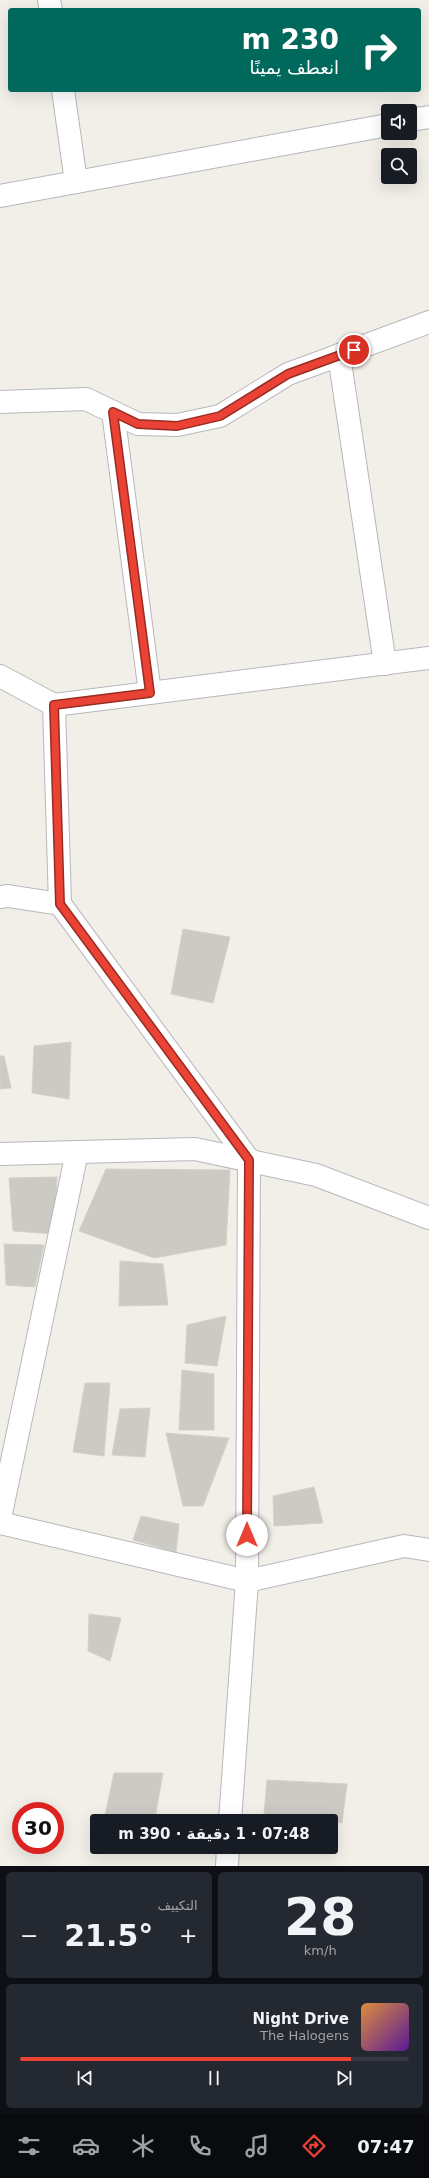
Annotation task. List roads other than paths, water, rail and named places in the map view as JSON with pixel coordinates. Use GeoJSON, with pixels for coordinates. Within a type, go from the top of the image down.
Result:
{"type":"FeatureCollection","features":[{"type":"Feature","properties":{"kind":"street"},"geometry":{"type":"LineString","coordinates":[[62,92],[76,182]]}},
{"type":"Feature","properties":{"kind":"street"},"geometry":{"type":"LineString","coordinates":[[417,119],[429,117]]}},
{"type":"Feature","properties":{"kind":"street"},"geometry":{"type":"LineString","coordinates":[[0,196],[381,126]]}},
{"type":"Feature","properties":{"kind":"street"},"geometry":{"type":"LineString","coordinates":[[0,402],[86,399],[138,424],[177,426],[220,416],[288,374],[429,322]]}},
{"type":"Feature","properties":{"kind":"street"},"geometry":{"type":"LineString","coordinates":[[339,355],[385,664]]}},
{"type":"Feature","properties":{"kind":"street"},"geometry":{"type":"LineString","coordinates":[[113,412],[150,693]]}},
{"type":"Feature","properties":{"kind":"street"},"geometry":{"type":"LineString","coordinates":[[0,676],[54,705],[429,658]]}},
{"type":"Feature","properties":{"kind":"street"},"geometry":{"type":"LineString","coordinates":[[54,705],[60,904],[249,1160],[247,1581],[230,1814]]}},
{"type":"Feature","properties":{"kind":"street"},"geometry":{"type":"LineString","coordinates":[[0,897],[8,896],[60,904]]}},
{"type":"Feature","properties":{"kind":"street"},"geometry":{"type":"LineString","coordinates":[[0,1154],[195,1149],[316,1175],[429,1218]]}},
{"type":"Feature","properties":{"kind":"street"},"geometry":{"type":"LineString","coordinates":[[0,1518],[77,1152]]}},
{"type":"Feature","properties":{"kind":"street"},"geometry":{"type":"LineString","coordinates":[[0,1523],[247,1581],[404,1546],[429,1550]]}},
{"type":"Feature","properties":{"kind":"street"},"geometry":{"type":"LineString","coordinates":[[227,1866],[228,1854]]}}]}
